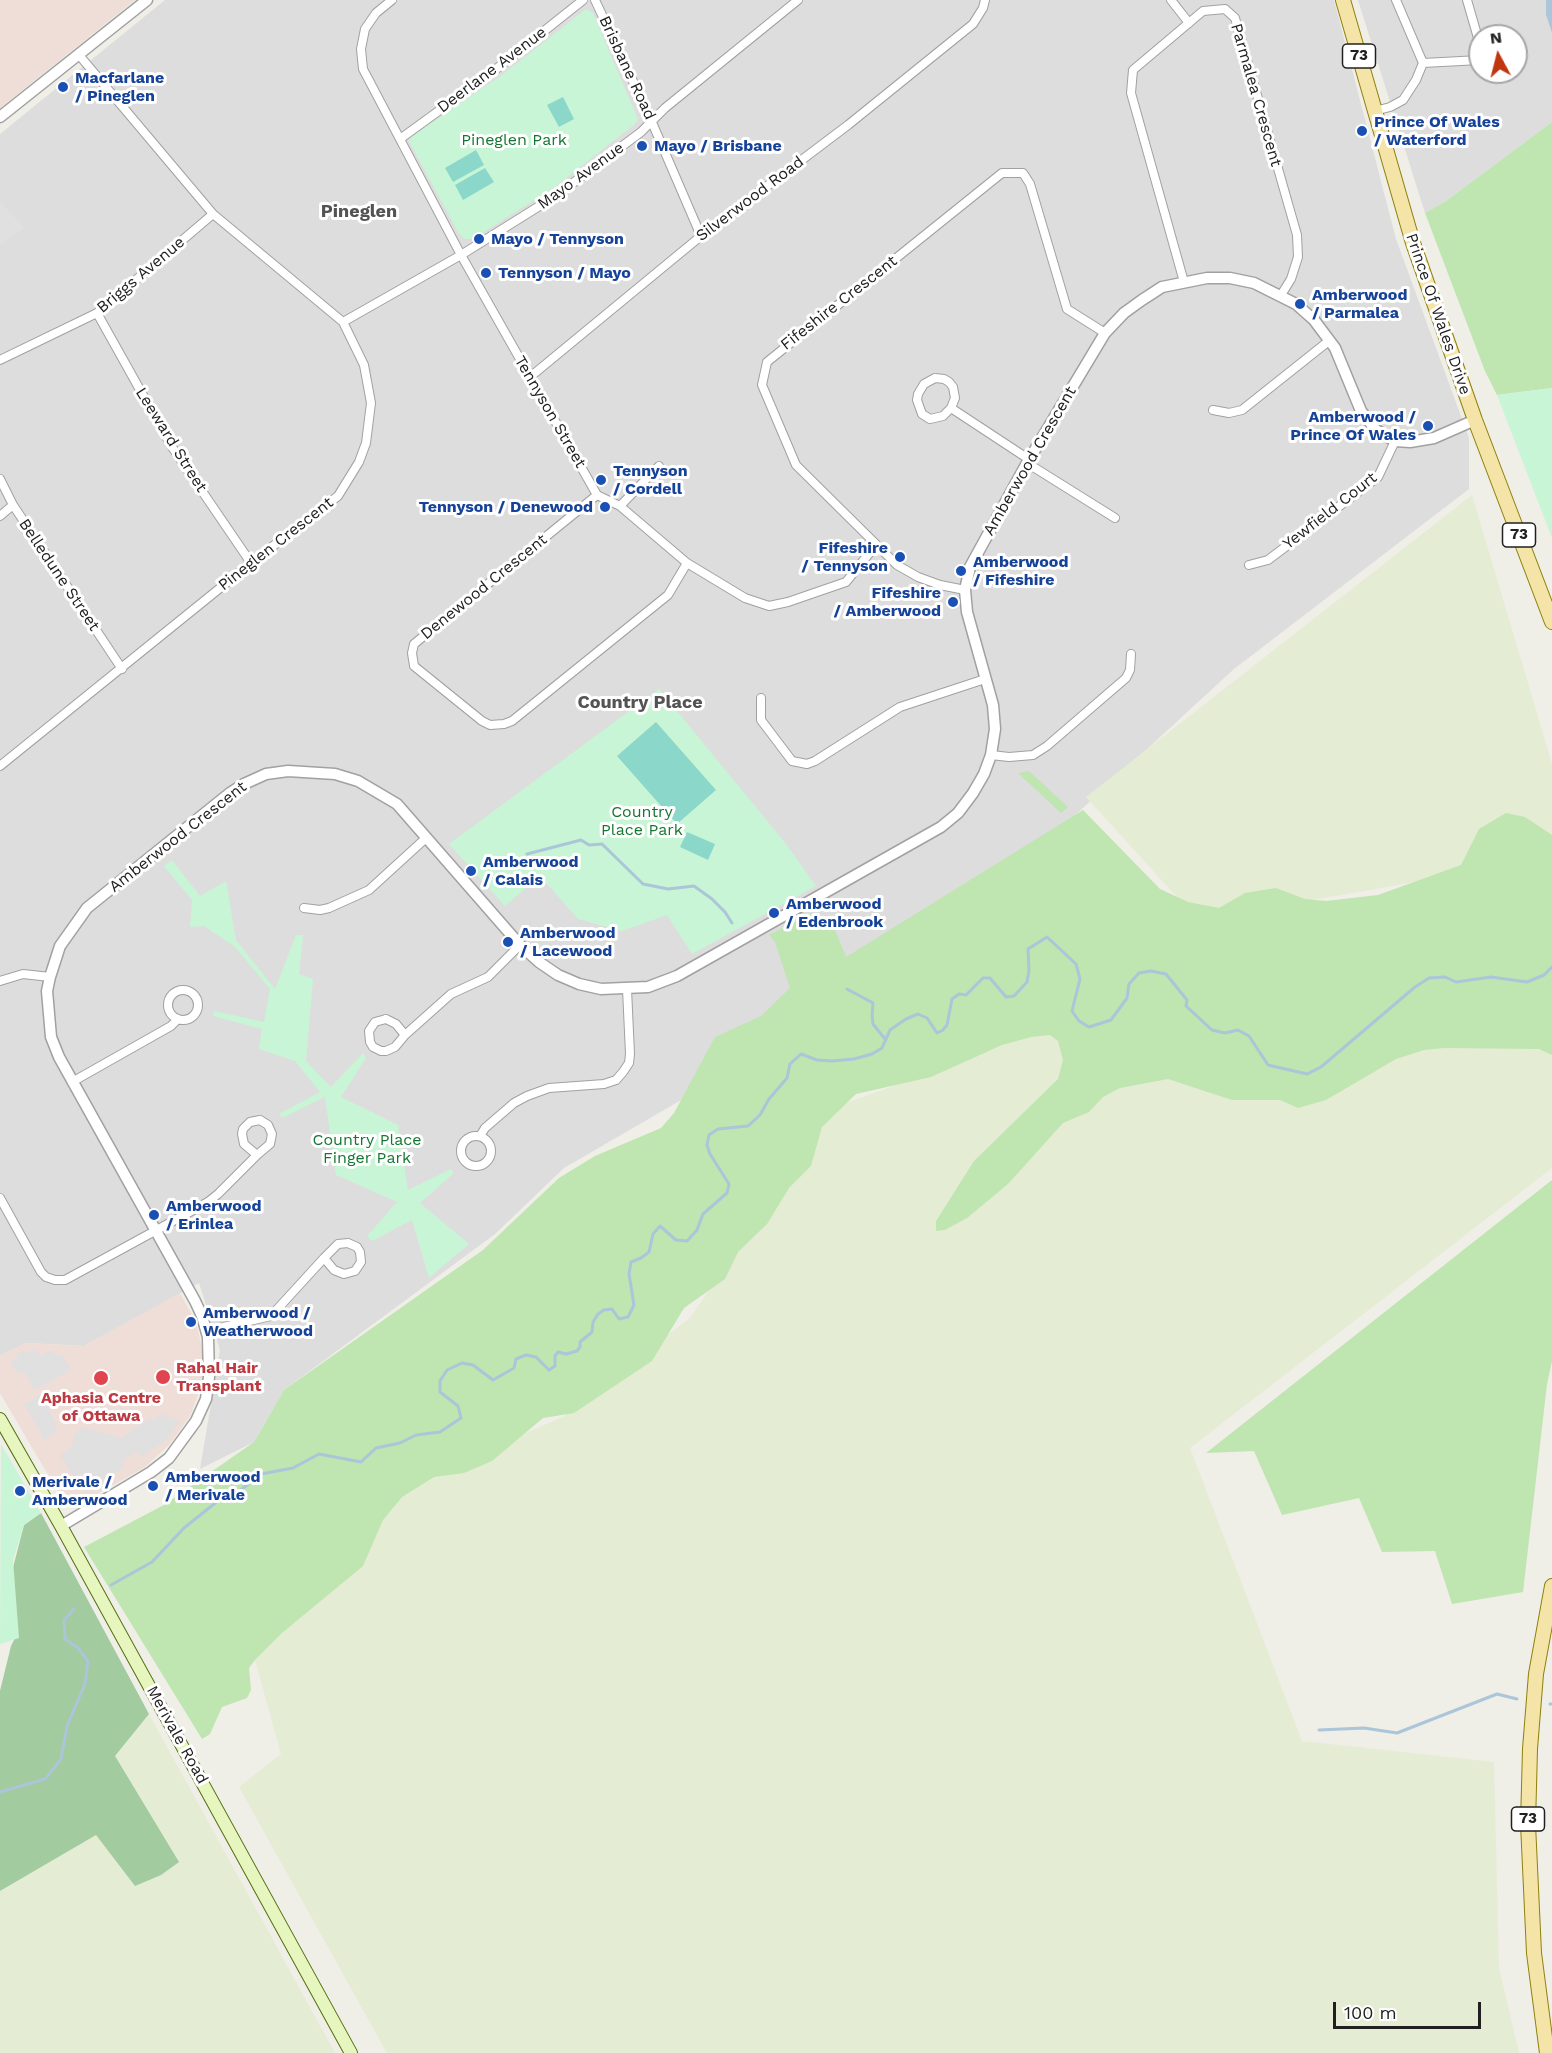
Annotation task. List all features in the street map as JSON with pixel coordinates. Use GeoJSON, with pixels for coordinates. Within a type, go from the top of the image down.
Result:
{"type":"FeatureCollection","features":[{"type":"Feature","properties":{"kind":"main road","name":"Prince Of Wales Drive"},"geometry":{"type":"LineString","coordinates":[[1343,0],[1405,219],[1475,420],[1552,622]]}},
{"type":"Feature","properties":{"kind":"main road","name":"Merivale Road"},"geometry":{"type":"LineString","coordinates":[[0,1419],[351,2053]]}},
{"type":"Feature","properties":{"kind":"main road","name":"73"},"geometry":{"type":"LineString","coordinates":[[1547,2053],[1534,1953],[1528,1824],[1530,1749],[1536,1674],[1552,1586]]}},
{"type":"Feature","properties":{"kind":"street"},"geometry":{"type":"LineString","coordinates":[[0,117],[147,0]]}},
{"type":"Feature","properties":{"kind":"street","name":"Tennyson Street"},"geometry":{"type":"LineString","coordinates":[[392,0],[376,13],[364,30],[361,49],[363,69],[461,255],[597,495]]}},
{"type":"Feature","properties":{"kind":"street","name":"Deerlane Avenue"},"geometry":{"type":"LineString","coordinates":[[400,140],[495,70],[583,0]]}},
{"type":"Feature","properties":{"kind":"street","name":"Brisbane Road"},"geometry":{"type":"LineString","coordinates":[[595,0],[651,120],[701,236]]}},
{"type":"Feature","properties":{"kind":"street","name":"Mayo Avenue"},"geometry":{"type":"LineString","coordinates":[[343,322],[461,255],[583,177],[641,132],[651,120],[798,0]]}},
{"type":"Feature","properties":{"kind":"street","name":"Silverwood Road"},"geometry":{"type":"LineString","coordinates":[[530,377],[701,236],[848,125],[973,24],[985,0]]}},
{"type":"Feature","properties":{"kind":"street"},"geometry":{"type":"LineString","coordinates":[[1171,0],[1189,23]]}},
{"type":"Feature","properties":{"kind":"street"},"geometry":{"type":"LineString","coordinates":[[1375,111],[1403,100],[1416,80],[1422,63],[1396,0]]}},
{"type":"Feature","properties":{"kind":"street"},"geometry":{"type":"LineString","coordinates":[[1467,0],[1474,24]]}},
{"type":"Feature","properties":{"kind":"street","name":"Parmalea Crescent"},"geometry":{"type":"LineString","coordinates":[[1184,282],[1131,93],[1133,70],[1203,11],[1225,9],[1235,18],[1297,235],[1298,257],[1291,279],[1281,295]]}},
{"type":"Feature","properties":{"kind":"street","name":"Pineglen Crescent"},"geometry":{"type":"LineString","coordinates":[[0,766],[251,562],[338,496],[359,462],[366,443],[371,404],[363,365],[343,322],[213,214],[79,54]]}},
{"type":"Feature","properties":{"kind":"street"},"geometry":{"type":"LineString","coordinates":[[1422,63],[1468,61]]}},
{"type":"Feature","properties":{"kind":"street","name":"Fifeshire Crescent"},"geometry":{"type":"LineString","coordinates":[[965,590],[940,585],[918,577],[897,565],[796,465],[762,385],[767,362],[1002,173],[1023,172],[1030,184],[1066,309],[1105,333]]}},
{"type":"Feature","properties":{"kind":"street","name":"Briggs Avenue"},"geometry":{"type":"LineString","coordinates":[[0,360],[97,313],[213,214]]}},
{"type":"Feature","properties":{"kind":"street","name":"Amberwood Crescent"},"geometry":{"type":"LineString","coordinates":[[61,1526],[154,1470],[169,1458],[196,1421],[206,1399],[209,1377],[206,1331],[195,1301],[72,1082],[51,1037],[47,991],[50,977],[60,946],[87,908],[244,784],[266,774],[311,771],[335,774],[358,781],[397,804],[520,945],[558,975],[579,984],[601,989],[648,987],[677,976],[940,827],[958,813],[973,793],[984,774],[991,755],[996,729],[993,705],[967,612],[965,590],[970,567],[1028,462],[1105,333],[1124,313],[1162,287],[1207,278],[1230,278],[1254,283],[1281,295],[1296,304],[1314,320],[1330,340],[1361,411],[1376,430],[1395,441]]}},
{"type":"Feature","properties":{"kind":"street","name":"Leeward Street"},"geometry":{"type":"LineString","coordinates":[[97,313],[172,447],[251,562]]}},
{"type":"Feature","properties":{"kind":"street"},"geometry":{"type":"LineString","coordinates":[[1213,410],[1229,412],[1242,410],[1330,340]]}},
{"type":"Feature","properties":{"kind":"street"},"geometry":{"type":"LineString","coordinates":[[935,378],[950,382],[955,392],[951,408],[943,416],[936,418],[930,419],[922,414],[917,400],[924,384],[935,378]]}},
{"type":"Feature","properties":{"kind":"street"},"geometry":{"type":"LineString","coordinates":[[951,408],[1028,462],[1115,518]]}},
{"type":"Feature","properties":{"kind":"street"},"geometry":{"type":"LineString","coordinates":[[1395,441],[1410,442],[1434,438],[1475,420]]}},
{"type":"Feature","properties":{"kind":"street","name":"Yewfield Court"},"geometry":{"type":"LineString","coordinates":[[1249,565],[1268,560],[1378,477],[1395,441]]}},
{"type":"Feature","properties":{"kind":"street"},"geometry":{"type":"LineString","coordinates":[[620,506],[659,466]]}},
{"type":"Feature","properties":{"kind":"street","name":"Belledune Street"},"geometry":{"type":"LineString","coordinates":[[0,479],[13,506],[122,669]]}},
{"type":"Feature","properties":{"kind":"street"},"geometry":{"type":"LineString","coordinates":[[597,495],[620,506],[687,563],[745,598],[769,606],[788,602],[846,582],[876,544]]}},
{"type":"Feature","properties":{"kind":"street","name":"Denewood Crescent"},"geometry":{"type":"LineString","coordinates":[[597,495],[414,644],[412,653],[414,666],[482,721],[490,725],[497,725],[512,721],[668,595],[687,563]]}},
{"type":"Feature","properties":{"kind":"street"},"geometry":{"type":"LineString","coordinates":[[0,516],[13,506]]}},
{"type":"Feature","properties":{"kind":"street"},"geometry":{"type":"LineString","coordinates":[[991,755],[1009,758],[1033,755],[1047,746],[1126,678],[1130,670],[1131,654]]}},
{"type":"Feature","properties":{"kind":"street"},"geometry":{"type":"LineString","coordinates":[[761,698],[761,720],[792,761],[807,764],[900,707],[985,679]]}},
{"type":"Feature","properties":{"kind":"street"},"geometry":{"type":"LineString","coordinates":[[304,908],[320,910],[330,908],[369,890],[426,838]]}},
{"type":"Feature","properties":{"kind":"street"},"geometry":{"type":"LineString","coordinates":[[405,1035],[396,1024],[386,1019],[375,1022],[368,1036],[373,1047],[386,1051],[395,1047],[405,1035],[451,994],[488,977],[520,945]]}},
{"type":"Feature","properties":{"kind":"street"},"geometry":{"type":"LineString","coordinates":[[0,981],[23,974],[50,977]]}},
{"type":"Feature","properties":{"kind":"street"},"geometry":{"type":"LineString","coordinates":[[480,1137],[485,1128],[527,1096],[549,1088],[604,1084],[616,1080],[629,1063],[627,989]]}},
{"type":"Feature","properties":{"kind":"street"},"geometry":{"type":"LineString","coordinates":[[72,1082],[171,1026],[178,1019]]}},
{"type":"Feature","properties":{"kind":"street"},"geometry":{"type":"LineString","coordinates":[[0,1198],[41,1272],[46,1277],[55,1280],[65,1280],[218,1194],[257,1155]]}},
{"type":"Feature","properties":{"kind":"street"},"geometry":{"type":"LineString","coordinates":[[206,1331],[271,1316],[334,1247],[343,1243],[357,1247],[361,1262],[355,1271],[344,1274],[334,1270],[324,1258]]}},
{"type":"Feature","properties":{"kind":"shaded area"},"geometry":{"type":"Polygon","coordinates":[[[0,0],[135,0],[0,108],[0,0]]]}},
{"type":"Feature","properties":{"kind":"shaded area"},"geometry":{"type":"Polygon","coordinates":[[[165,0],[1334,0],[1396,239],[1469,438],[1469,489],[1234,669],[1072,818],[683,1099],[564,1168],[495,1234],[284,1390],[254,1442],[200,1469],[220,1350],[199,1283],[84,1346],[26,1343],[0,1356],[0,134],[165,0]]]}},
{"type":"Feature","properties":{"kind":"shaded area"},"geometry":{"type":"Polygon","coordinates":[[[1358,0],[1546,0],[1546,15],[1552,33],[1552,122],[1446,201],[1425,213],[1358,0]]]}},
{"type":"Feature","properties":{"kind":"shaded area"},"geometry":{"type":"Polygon","coordinates":[[[1546,0],[1552,0],[1552,33],[1546,15],[1546,0]]]}},
{"type":"Feature","properties":{"kind":"shaded area"},"geometry":{"type":"Polygon","coordinates":[[[563,97],[574,119],[559,127],[547,105],[563,97]]]}},
{"type":"Feature","properties":{"kind":"shaded area"},"geometry":{"type":"Polygon","coordinates":[[[476,150],[484,165],[453,182],[445,168],[476,150]]]}},
{"type":"Feature","properties":{"kind":"shaded area"},"geometry":{"type":"Polygon","coordinates":[[[485,168],[494,182],[463,200],[455,185],[485,168]]]}},
{"type":"Feature","properties":{"kind":"shaded area"},"geometry":{"type":"Polygon","coordinates":[[[0,201],[24,228],[0,245],[0,201]]]}},
{"type":"Feature","properties":{"kind":"shaded area"},"geometry":{"type":"Polygon","coordinates":[[[656,722],[716,790],[677,824],[617,756],[656,722]]]}},
{"type":"Feature","properties":{"kind":"shaded area"},"geometry":{"type":"Polygon","coordinates":[[[687,832],[715,844],[708,860],[680,847],[687,832]]]}},
{"type":"Feature","properties":{"kind":"shaded area"},"geometry":{"type":"Polygon","coordinates":[[[180,1293],[196,1322],[202,1349],[204,1379],[190,1416],[170,1444],[145,1467],[80,1504],[64,1502],[0,1393],[0,1356],[26,1343],[84,1346],[180,1293]]]}},
{"type":"Feature","properties":{"kind":"shaded area"},"geometry":{"type":"Polygon","coordinates":[[[36,1349],[40,1356],[52,1350],[56,1356],[62,1354],[71,1370],[35,1390],[24,1371],[17,1374],[11,1362],[18,1357],[16,1354],[36,1349]]]}},
{"type":"Feature","properties":{"kind":"shaded area"},"geometry":{"type":"Polygon","coordinates":[[[41,1395],[56,1423],[56,1432],[45,1440],[24,1404],[41,1395]]]}},
{"type":"Feature","properties":{"kind":"shaded area"},"geometry":{"type":"Polygon","coordinates":[[[160,1414],[180,1422],[165,1441],[141,1457],[137,1452],[121,1461],[124,1468],[97,1482],[93,1476],[79,1474],[74,1477],[60,1455],[72,1447],[74,1436],[82,1427],[121,1438],[150,1418],[154,1421],[160,1414]]]}},
{"type":"Feature","properties":{"kind":"green space","name":"Pineglen Park"},"geometry":{"type":"Polygon","coordinates":[[[586,9],[593,13],[638,119],[635,124],[556,186],[473,239],[465,239],[459,234],[409,141],[412,136],[502,75],[586,9]]]}},
{"type":"Feature","properties":{"kind":"green space"},"geometry":{"type":"Polygon","coordinates":[[[1552,122],[1552,388],[1497,395],[1485,371],[1425,213],[1446,201],[1552,122]]]}},
{"type":"Feature","properties":{"kind":"green space"},"geometry":{"type":"Polygon","coordinates":[[[1552,388],[1552,538],[1497,395],[1552,388]]]}},
{"type":"Feature","properties":{"kind":"green space"},"geometry":{"type":"Polygon","coordinates":[[[1472,495],[1552,764],[1552,858],[1198,920],[1086,797],[1472,495]]]}},
{"type":"Feature","properties":{"kind":"green space","name":"Country Place Park"},"geometry":{"type":"Polygon","coordinates":[[[659,689],[786,844],[816,886],[692,954],[667,915],[622,931],[578,919],[540,876],[505,906],[449,844],[659,689]]]}},
{"type":"Feature","properties":{"kind":"green space"},"geometry":{"type":"Polygon","coordinates":[[[1029,771],[1068,807],[1061,813],[1018,773],[1029,771]]]}},
{"type":"Feature","properties":{"kind":"green space"},"geometry":{"type":"Polygon","coordinates":[[[1083,810],[1160,889],[1188,902],[1219,908],[1245,893],[1276,888],[1305,899],[1326,901],[1378,895],[1461,865],[1479,829],[1506,813],[1525,817],[1552,835],[1552,1055],[1539,1049],[1444,1048],[1424,1050],[1396,1059],[1326,1100],[1298,1108],[1280,1100],[1232,1100],[1168,1079],[1120,1088],[1103,1097],[1089,1112],[1063,1123],[1008,1184],[967,1218],[945,1230],[936,1231],[936,1221],[974,1161],[1058,1079],[1063,1060],[1058,1041],[1050,1035],[1031,1037],[1002,1045],[931,1077],[856,1094],[822,1127],[811,1166],[789,1188],[767,1224],[738,1252],[725,1279],[684,1308],[652,1361],[574,1413],[543,1418],[492,1461],[464,1473],[434,1477],[402,1497],[383,1520],[363,1566],[282,1633],[255,1660],[249,1668],[251,1690],[247,1698],[222,1707],[210,1734],[202,1739],[84,1547],[164,1505],[254,1442],[284,1390],[483,1250],[559,1178],[595,1156],[661,1128],[674,1113],[715,1037],[761,1016],[790,988],[775,942],[769,935],[811,913],[831,920],[846,957],[1083,810]]]}},
{"type":"Feature","properties":{"kind":"green space","name":"Country Place Finger Park"},"geometry":{"type":"Polygon","coordinates":[[[172,860],[200,896],[226,881],[236,940],[275,989],[296,935],[303,935],[299,974],[313,979],[306,1061],[331,1087],[363,1053],[366,1058],[341,1097],[398,1125],[408,1190],[451,1169],[454,1173],[420,1203],[469,1244],[429,1278],[412,1220],[372,1241],[367,1236],[397,1202],[336,1175],[325,1097],[282,1118],[279,1114],[320,1092],[295,1061],[259,1049],[262,1029],[213,1016],[214,1011],[264,1022],[270,989],[235,947],[204,926],[190,927],[192,900],[164,866],[172,860]]]}},
{"type":"Feature","properties":{"kind":"green space"},"geometry":{"type":"Polygon","coordinates":[[[1035,1025],[1327,1096],[1443,1034],[1552,1042],[1552,1168],[1190,1448],[1302,1741],[1494,1762],[1499,1968],[1519,2053],[387,2053],[239,1787],[281,1754],[255,1660],[409,1483],[563,1417],[691,1317],[829,1109],[891,1087],[1035,1025]]]}},
{"type":"Feature","properties":{"kind":"green space"},"geometry":{"type":"Polygon","coordinates":[[[1552,1180],[1552,1361],[1547,1384],[1523,1592],[1452,1604],[1435,1551],[1382,1552],[1359,1498],[1282,1515],[1254,1451],[1206,1453],[1552,1180]]]}},
{"type":"Feature","properties":{"kind":"green space"},"geometry":{"type":"Polygon","coordinates":[[[1,1444],[41,1513],[24,1525],[13,1560],[19,1638],[0,1644],[1,1444]]]}},
{"type":"Feature","properties":{"kind":"green space"},"geometry":{"type":"Polygon","coordinates":[[[41,1513],[149,1714],[115,1756],[179,1862],[161,1875],[135,1886],[96,1835],[0,1891],[0,1691],[15,1638],[7,1591],[24,1525],[41,1513]]]}},
{"type":"Feature","properties":{"kind":"green space"},"geometry":{"type":"Polygon","coordinates":[[[149,1714],[335,2053],[0,2053],[0,1891],[96,1835],[135,1886],[115,1756],[149,1714]]]}},
{"type":"Feature","properties":{"kind":"waterway"},"geometry":{"type":"LineString","coordinates":[[527,854],[581,840],[589,845],[602,844],[643,884],[668,889],[694,886],[712,899],[732,923]]}},
{"type":"Feature","properties":{"kind":"waterway"},"geometry":{"type":"LineString","coordinates":[[111,1585],[152,1562],[184,1528],[219,1500],[233,1496],[261,1474],[293,1468],[319,1454],[361,1462],[376,1448],[400,1443],[416,1435],[440,1432],[461,1418],[458,1406],[440,1392],[440,1381],[447,1370],[462,1363],[473,1365],[493,1380],[514,1368],[516,1359],[526,1355],[536,1357],[549,1370],[555,1366],[555,1356],[558,1352],[566,1354],[577,1351],[580,1342],[592,1332],[593,1322],[598,1314],[612,1309],[619,1319],[628,1317],[634,1305],[629,1274],[631,1262],[649,1252],[653,1234],[660,1226],[676,1240],[687,1241],[697,1230],[703,1214],[727,1193],[729,1184],[710,1154],[707,1145],[709,1135],[718,1129],[748,1126],[760,1115],[769,1099],[787,1078],[790,1064],[801,1054],[817,1060],[832,1061],[854,1059],[872,1054],[882,1048],[890,1030],[918,1014],[927,1018],[937,1033],[947,1025],[952,999],[959,994],[966,995],[983,978],[990,978],[1006,997],[1014,996],[1027,982],[1028,949],[1047,937],[1076,964],[1080,979],[1072,1011],[1079,1021],[1089,1027],[1111,1020],[1127,998],[1129,984],[1139,973],[1151,971],[1166,974],[1187,1000],[1186,1006],[1212,1030],[1225,1033],[1238,1030],[1249,1036],[1268,1065],[1307,1074],[1321,1067],[1415,987],[1429,978],[1445,977],[1456,982],[1491,977],[1527,982],[1544,975],[1552,967]]}},
{"type":"Feature","properties":{"kind":"waterway"},"geometry":{"type":"LineString","coordinates":[[847,989],[873,1003],[873,1024],[885,1039]]}},
{"type":"Feature","properties":{"kind":"waterway"},"geometry":{"type":"LineString","coordinates":[[0,1792],[45,1779],[61,1759],[67,1726],[85,1684],[88,1661],[77,1647],[65,1639],[64,1620],[74,1609]]}},
{"type":"Feature","properties":{"kind":"waterway"},"geometry":{"type":"LineString","coordinates":[[1319,1730],[1364,1728],[1397,1733],[1497,1694],[1517,1699]]}},
{"type":"Feature","properties":{"kind":"place","name":"Macfarlane / Pineglen"},"geometry":{"type":"Point","coordinates":[63,87]}},
{"type":"Feature","properties":{"kind":"place","name":"Prince Of Wales / Waterford"},"geometry":{"type":"Point","coordinates":[1362,131]}},
{"type":"Feature","properties":{"kind":"place","name":"Mayo / Brisbane"},"geometry":{"type":"Point","coordinates":[642,146]}},
{"type":"Feature","properties":{"kind":"place","name":"Mayo / Tennyson"},"geometry":{"type":"Point","coordinates":[479,239]}},
{"type":"Feature","properties":{"kind":"place","name":"Tennyson / Mayo"},"geometry":{"type":"Point","coordinates":[486,273]}},
{"type":"Feature","properties":{"kind":"place","name":"Amberwood / Parmalea"},"geometry":{"type":"Point","coordinates":[1300,304]}},
{"type":"Feature","properties":{"kind":"place","name":"Amberwood / Prince Of Wales"},"geometry":{"type":"Point","coordinates":[1428,426]}},
{"type":"Feature","properties":{"kind":"place","name":"Tennyson / Cordell"},"geometry":{"type":"Point","coordinates":[601,480]}},
{"type":"Feature","properties":{"kind":"place","name":"Tennyson / Denewood"},"geometry":{"type":"Point","coordinates":[605,507]}},
{"type":"Feature","properties":{"kind":"place","name":"Fifeshire / Tennyson"},"geometry":{"type":"Point","coordinates":[900,557]}},
{"type":"Feature","properties":{"kind":"place","name":"Amberwood / Fifeshire"},"geometry":{"type":"Point","coordinates":[961,571]}},
{"type":"Feature","properties":{"kind":"place","name":"Fifeshire / Amberwood"},"geometry":{"type":"Point","coordinates":[953,602]}},
{"type":"Feature","properties":{"kind":"place","name":"Amberwood / Calais"},"geometry":{"type":"Point","coordinates":[471,871]}},
{"type":"Feature","properties":{"kind":"place","name":"Amberwood / Edenbrook"},"geometry":{"type":"Point","coordinates":[774,913]}},
{"type":"Feature","properties":{"kind":"place","name":"Amberwood / Lacewood"},"geometry":{"type":"Point","coordinates":[508,942]}},
{"type":"Feature","properties":{"kind":"place","name":"Amberwood / Erinlea"},"geometry":{"type":"Point","coordinates":[154,1215]}},
{"type":"Feature","properties":{"kind":"place","name":"Amberwood / Weatherwood"},"geometry":{"type":"Point","coordinates":[191,1322]}},
{"type":"Feature","properties":{"kind":"place","name":"Rahal Hair Transplant"},"geometry":{"type":"Point","coordinates":[163,1377]}},
{"type":"Feature","properties":{"kind":"place","name":"Aphasia Centre of Ottawa"},"geometry":{"type":"Point","coordinates":[101,1378]}},
{"type":"Feature","properties":{"kind":"place","name":"Amberwood / Merivale"},"geometry":{"type":"Point","coordinates":[153,1486]}},
{"type":"Feature","properties":{"kind":"place","name":"Merivale / Amberwood"},"geometry":{"type":"Point","coordinates":[20,1491]}},
{"type":"Feature","properties":{"kind":"district","name":"Pineglen"},"geometry":{"type":"Point","coordinates":[359,212]}},
{"type":"Feature","properties":{"kind":"district","name":"Country Place"},"geometry":{"type":"Point","coordinates":[640,703]}}]}
